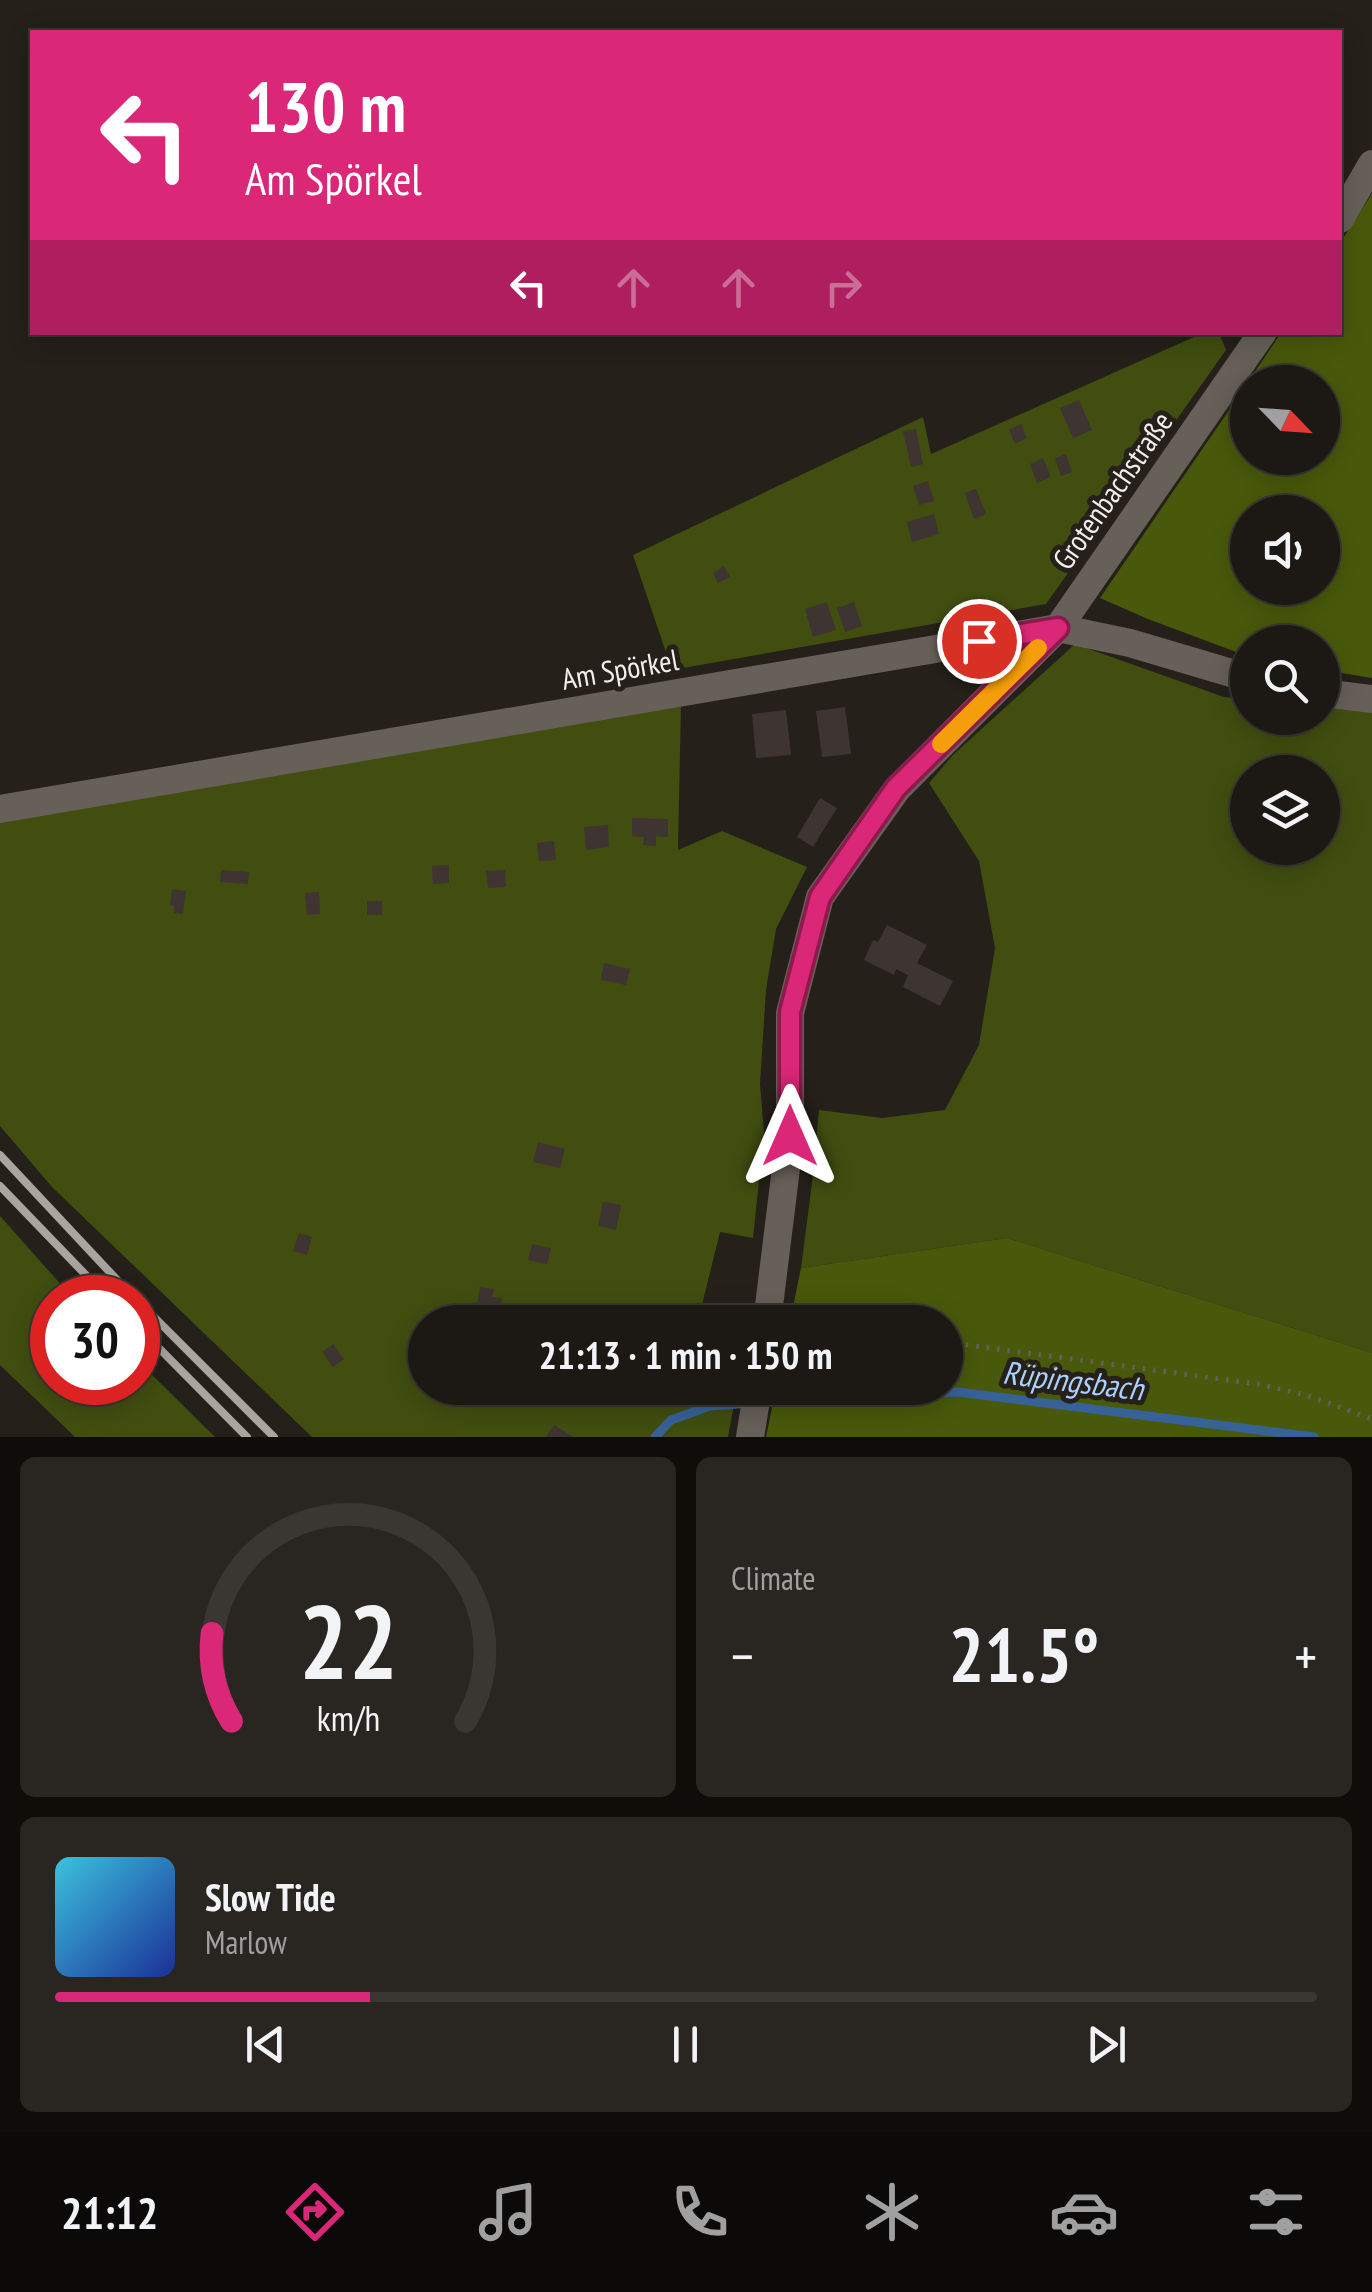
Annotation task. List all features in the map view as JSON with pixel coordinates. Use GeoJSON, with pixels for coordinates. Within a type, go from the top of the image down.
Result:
{"type":"FeatureCollection","features":[{"type":"Feature","properties":{"kind":"street"},"geometry":{"type":"LineString","coordinates":[[1342,216],[1372,164]]}},
{"type":"Feature","properties":{"kind":"street","name":"Grotenbachstraße"},"geometry":{"type":"LineString","coordinates":[[769,1305],[790,1136],[790,1012],[820,897],[896,788],[1058,628],[1261,335]]}},
{"type":"Feature","properties":{"kind":"street","name":"Am Spörkel"},"geometry":{"type":"LineString","coordinates":[[0,808],[1058,628],[1130,643],[1230,673]]}},
{"type":"Feature","properties":{"kind":"street"},"geometry":{"type":"LineString","coordinates":[[1340,695],[1372,699]]}},
{"type":"Feature","properties":{"kind":"street"},"geometry":{"type":"LineString","coordinates":[[750,1437],[755,1405]]}},
{"type":"Feature","properties":{"kind":"path"},"geometry":{"type":"LineString","coordinates":[[963,1344],[1258,1384],[1306,1395],[1372,1419]]}},
{"type":"Feature","properties":{"kind":"green space"},"geometry":{"type":"Polygon","coordinates":[[[1372,194],[1372,678],[1340,673],[1340,625],[1230,625],[1230,650],[1100,598],[1230,409],[1230,475],[1340,475],[1340,365],[1259,365],[1280,335],[1342,335],[1342,240],[1372,194]]]}},
{"type":"Feature","properties":{"kind":"green space"},"geometry":{"type":"Polygon","coordinates":[[[1199,335],[1220,335],[1226,350],[1046,604],[672,670],[633,555],[923,417],[931,454],[1199,335]]]}},
{"type":"Feature","properties":{"kind":"green space"},"geometry":{"type":"Polygon","coordinates":[[[1075,644],[1230,698],[1230,735],[1340,735],[1340,709],[1372,713],[1372,1353],[1007,1238],[801,1268],[819,1110],[882,1118],[945,1110],[979,1045],[995,948],[979,861],[929,783],[953,755],[1075,644]]]}},
{"type":"Feature","properties":{"kind":"green space"},"geometry":{"type":"Polygon","coordinates":[[[681,704],[678,850],[722,831],[807,867],[776,929],[766,990],[760,1084],[764,1133],[753,1238],[720,1232],[702,1305],[408,1305],[408,1405],[734,1405],[728,1437],[312,1437],[160,1291],[160,1275],[144,1275],[52,1187],[0,1126],[0,819],[681,704]]]}},
{"type":"Feature","properties":{"kind":"green space"},"geometry":{"type":"Polygon","coordinates":[[[0,1216],[52,1275],[30,1275],[30,1394],[0,1365],[0,1216]]]}},
{"type":"Feature","properties":{"kind":"green space"},"geometry":{"type":"Polygon","coordinates":[[[1007,1238],[1372,1353],[1372,1437],[766,1437],[773,1405],[963,1405],[963,1305],[793,1305],[801,1268],[1007,1238]]]}},
{"type":"Feature","properties":{"kind":"green space"},"geometry":{"type":"Polygon","coordinates":[[[160,1383],[215,1437],[75,1437],[42,1405],[160,1405],[160,1383]]]}},
{"type":"Feature","properties":{"kind":"building"},"geometry":{"type":"Polygon","coordinates":[[[1079,400],[1092,430],[1073,438],[1060,408],[1079,400]]]}},
{"type":"Feature","properties":{"kind":"building"},"geometry":{"type":"Polygon","coordinates":[[[1021,424],[1027,438],[1015,444],[1009,430],[1021,424]]]}},
{"type":"Feature","properties":{"kind":"building"},"geometry":{"type":"Polygon","coordinates":[[[916,429],[923,464],[911,467],[903,431],[916,429]]]}},
{"type":"Feature","properties":{"kind":"building"},"geometry":{"type":"Polygon","coordinates":[[[1066,454],[1072,472],[1061,476],[1055,458],[1066,454]]]}},
{"type":"Feature","properties":{"kind":"building"},"geometry":{"type":"Polygon","coordinates":[[[1043,458],[1051,477],[1037,483],[1030,464],[1043,458]]]}},
{"type":"Feature","properties":{"kind":"building"},"geometry":{"type":"Polygon","coordinates":[[[928,481],[934,501],[919,505],[913,486],[928,481]]]}},
{"type":"Feature","properties":{"kind":"building"},"geometry":{"type":"Polygon","coordinates":[[[976,489],[986,514],[974,519],[965,493],[976,489]]]}},
{"type":"Feature","properties":{"kind":"building"},"geometry":{"type":"Polygon","coordinates":[[[934,514],[939,534],[912,542],[907,522],[934,514]]]}},
{"type":"Feature","properties":{"kind":"building"},"geometry":{"type":"Polygon","coordinates":[[[724,566],[730,577],[718,583],[713,573],[724,566]]]}},
{"type":"Feature","properties":{"kind":"building"},"geometry":{"type":"Polygon","coordinates":[[[827,602],[836,630],[813,637],[805,609],[827,602]]]}},
{"type":"Feature","properties":{"kind":"building"},"geometry":{"type":"Polygon","coordinates":[[[854,602],[862,626],[845,632],[837,608],[854,602]]]}},
{"type":"Feature","properties":{"kind":"building"},"geometry":{"type":"Polygon","coordinates":[[[845,707],[851,754],[822,757],[816,711],[845,707]]]}},
{"type":"Feature","properties":{"kind":"building"},"geometry":{"type":"Polygon","coordinates":[[[786,710],[791,755],[756,758],[752,714],[786,710]]]}},
{"type":"Feature","properties":{"kind":"building"},"geometry":{"type":"Polygon","coordinates":[[[820,798],[837,808],[813,847],[797,837],[820,798]]]}},
{"type":"Feature","properties":{"kind":"building"},"geometry":{"type":"Polygon","coordinates":[[[632,818],[668,819],[668,837],[656,836],[656,846],[643,845],[644,837],[632,836],[632,818]]]}},
{"type":"Feature","properties":{"kind":"building"},"geometry":{"type":"Polygon","coordinates":[[[608,825],[609,847],[586,850],[584,827],[608,825]]]}},
{"type":"Feature","properties":{"kind":"building"},"geometry":{"type":"Polygon","coordinates":[[[554,841],[556,860],[539,861],[537,843],[554,841]]]}},
{"type":"Feature","properties":{"kind":"building"},"geometry":{"type":"Polygon","coordinates":[[[449,865],[449,883],[433,884],[432,866],[449,865]]]}},
{"type":"Feature","properties":{"kind":"building"},"geometry":{"type":"Polygon","coordinates":[[[221,870],[249,872],[248,884],[220,882],[221,870]]]}},
{"type":"Feature","properties":{"kind":"building"},"geometry":{"type":"Polygon","coordinates":[[[505,870],[506,887],[488,888],[486,871],[505,870]]]}},
{"type":"Feature","properties":{"kind":"building"},"geometry":{"type":"Polygon","coordinates":[[[172,889],[186,891],[183,914],[174,913],[174,906],[170,906],[172,889]]]}},
{"type":"Feature","properties":{"kind":"building"},"geometry":{"type":"Polygon","coordinates":[[[319,892],[320,914],[307,915],[305,893],[319,892]]]}},
{"type":"Feature","properties":{"kind":"building"},"geometry":{"type":"Polygon","coordinates":[[[367,901],[382,901],[382,915],[367,915],[367,901]]]}},
{"type":"Feature","properties":{"kind":"building"},"geometry":{"type":"Polygon","coordinates":[[[887,925],[927,945],[917,963],[953,981],[940,1006],[903,987],[908,975],[896,969],[894,975],[864,960],[873,940],[878,942],[887,925]]]}},
{"type":"Feature","properties":{"kind":"building"},"geometry":{"type":"Polygon","coordinates":[[[604,963],[630,969],[626,985],[601,980],[604,963]]]}},
{"type":"Feature","properties":{"kind":"building"},"geometry":{"type":"Polygon","coordinates":[[[538,1142],[565,1149],[560,1168],[533,1162],[538,1142]]]}},
{"type":"Feature","properties":{"kind":"building"},"geometry":{"type":"Polygon","coordinates":[[[603,1202],[621,1205],[616,1230],[598,1226],[603,1202]]]}},
{"type":"Feature","properties":{"kind":"building"},"geometry":{"type":"Polygon","coordinates":[[[299,1233],[312,1237],[307,1255],[293,1251],[299,1233]]]}},
{"type":"Feature","properties":{"kind":"building"},"geometry":{"type":"Polygon","coordinates":[[[532,1244],[551,1248],[547,1264],[528,1260],[532,1244]]]}},
{"type":"Feature","properties":{"kind":"building"},"geometry":{"type":"Polygon","coordinates":[[[480,1287],[494,1289],[492,1297],[502,1298],[501,1305],[477,1305],[480,1287]]]}},
{"type":"Feature","properties":{"kind":"building"},"geometry":{"type":"Polygon","coordinates":[[[333,1344],[344,1359],[333,1367],[322,1352],[333,1344]]]}},
{"type":"Feature","properties":{"kind":"building"},"geometry":{"type":"Polygon","coordinates":[[[554,1425],[573,1437],[546,1437],[554,1425]]]}},
{"type":"Feature","properties":{"kind":"waterway","name":"Rüpingsbach"},"geometry":{"type":"LineString","coordinates":[[655,1437],[671,1420],[710,1406],[958,1392],[1314,1437]]}},
{"type":"Feature","properties":{"kind":"railway"},"geometry":{"type":"LineString","coordinates":[[0,1155],[112,1275]]}},
{"type":"Feature","properties":{"kind":"railway"},"geometry":{"type":"LineString","coordinates":[[0,1186],[86,1275]]}},
{"type":"Feature","properties":{"kind":"railway"},"geometry":{"type":"LineString","coordinates":[[160,1323],[274,1437]]}},
{"type":"Feature","properties":{"kind":"railway"},"geometry":{"type":"LineString","coordinates":[[160,1349],[247,1437]]}},
{"type":"Feature","properties":{"kind":"slow traffic"},"geometry":{"type":"LineString","coordinates":[[941,744],[1038,648]]}},
{"type":"Feature","properties":{"kind":"route"},"geometry":{"type":"LineString","coordinates":[[790,1136],[790,1012],[820,897],[896,788],[1058,628],[979,641]]}}]}
